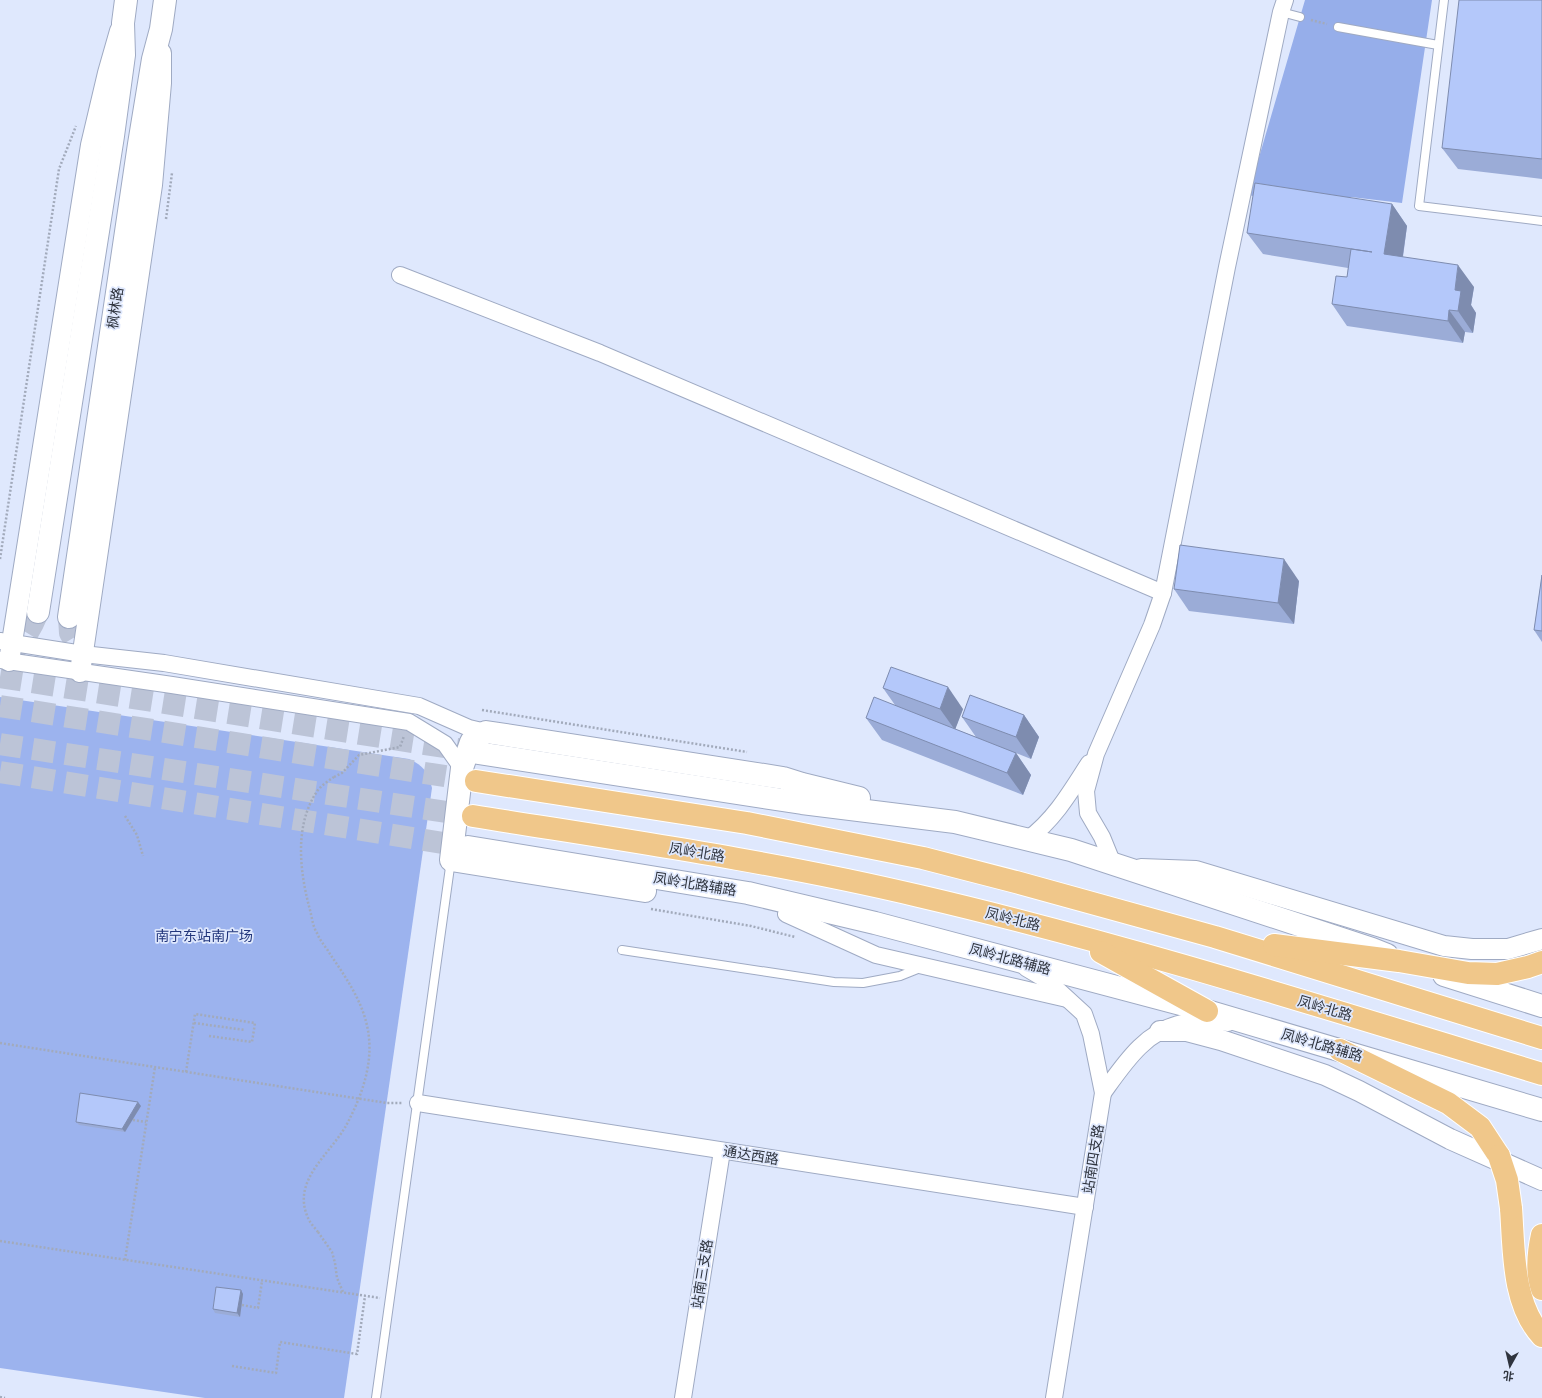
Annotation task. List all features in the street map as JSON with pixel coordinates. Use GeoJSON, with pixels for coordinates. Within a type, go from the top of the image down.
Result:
{"type":"FeatureCollection","features":[{"type":"Feature","properties":{"kind":"highway"},"geometry":{"type":"LineString","coordinates":[[469,774],[747,823],[923,858],[1215,937],[1542,1038]]}},
{"type":"Feature","properties":{"kind":"highway","name":"凤岭北路"},"geometry":{"type":"LineString","coordinates":[[473,816],[743,859],[917,895],[1067,932],[1542,1074]]}},
{"type":"Feature","properties":{"kind":"highway"},"geometry":{"type":"LineString","coordinates":[[1067,932],[1207,1011]]}},
{"type":"Feature","properties":{"kind":"highway"},"geometry":{"type":"LineString","coordinates":[[1215,937],[1399,960],[1468,973],[1497,974],[1528,967],[1542,962]]}},
{"type":"Feature","properties":{"kind":"highway"},"geometry":{"type":"LineString","coordinates":[[1340,1050],[1448,1103],[1480,1127],[1499,1156],[1507,1180],[1517,1279],[1525,1308],[1535,1329],[1542,1336]]}},
{"type":"Feature","properties":{"kind":"highway"},"geometry":{"type":"LineString","coordinates":[[1542,1235],[1538,1257],[1542,1289]]}},
{"type":"Feature","properties":{"kind":"main road","name":"枫林路"},"geometry":{"type":"LineString","coordinates":[[27,614],[112,136],[124,56],[123,24],[126,0]]}},
{"type":"Feature","properties":{"kind":"main road","name":"枫林路"},"geometry":{"type":"LineString","coordinates":[[78,621],[142,128],[153,58],[161,29],[165,0]]}},
{"type":"Feature","properties":{"kind":"main road"},"geometry":{"type":"LineString","coordinates":[[875,924],[786,914],[451,860],[469,774],[472,742],[486,732],[783,778],[802,784],[1071,850],[1372,949],[1399,960],[1542,1006]]}},
{"type":"Feature","properties":{"kind":"main road"},"geometry":{"type":"LineString","coordinates":[[478,753],[802,803],[955,822]]}},
{"type":"Feature","properties":{"kind":"main road","name":"凤岭北路辅路"},"geometry":{"type":"LineString","coordinates":[[468,847],[748,892],[1207,1011],[1542,1110]]}},
{"type":"Feature","properties":{"kind":"street"},"geometry":{"type":"LineString","coordinates":[[1283,6],[1226,266],[1163,593],[1152,625],[1096,754],[1086,791],[1088,813],[1119,866],[1196,871],[1444,946],[1472,950],[1508,949],[1542,938]]}},
{"type":"Feature","properties":{"kind":"street"},"geometry":{"type":"LineString","coordinates":[[123,24],[108,73],[91,145],[70,276],[27,614],[6,651],[409,722],[445,744],[469,774]]}},
{"type":"Feature","properties":{"kind":"street"},"geometry":{"type":"LineString","coordinates":[[81,663],[78,621],[137,287],[152,185],[161,83],[161,29]]}},
{"type":"Feature","properties":{"kind":"street"},"geometry":{"type":"LineString","coordinates":[[400,275],[600,353],[1163,593]]}},
{"type":"Feature","properties":{"kind":"street"},"geometry":{"type":"LineString","coordinates":[[81,663],[164,663],[419,706],[469,728],[486,732]]}},
{"type":"Feature","properties":{"kind":"street"},"geometry":{"type":"LineString","coordinates":[[1028,839],[1053,817],[1096,754]]}},
{"type":"Feature","properties":{"kind":"street"},"geometry":{"type":"LineString","coordinates":[[786,914],[876,955],[1069,1000]]}},
{"type":"Feature","properties":{"kind":"street","name":"站南四支路"},"geometry":{"type":"LineString","coordinates":[[1010,959],[1048,981],[1084,1014],[1093,1040],[1103,1093],[1054,1398]]}},
{"type":"Feature","properties":{"kind":"street"},"geometry":{"type":"LineString","coordinates":[[1103,1093],[1127,1059],[1143,1043],[1160,1031],[1182,1022],[1230,1023],[1257,1026]]}},
{"type":"Feature","properties":{"kind":"street"},"geometry":{"type":"LineString","coordinates":[[1160,1031],[1187,1031],[1221,1040],[1325,1075],[1359,1091],[1450,1139],[1542,1180]]}},
{"type":"Feature","properties":{"kind":"street","name":"通达西路"},"geometry":{"type":"LineString","coordinates":[[418,1103],[1085,1207]]}},
{"type":"Feature","properties":{"kind":"street","name":"站南三支路"},"geometry":{"type":"LineString","coordinates":[[683,1398],[722,1151]]}},
{"type":"Feature","properties":{"kind":"lane"},"geometry":{"type":"LineString","coordinates":[[1444,0],[1419,206],[1542,221]]}},
{"type":"Feature","properties":{"kind":"lane"},"geometry":{"type":"LineString","coordinates":[[1283,6],[1300,17]]}},
{"type":"Feature","properties":{"kind":"lane"},"geometry":{"type":"LineString","coordinates":[[1338,27],[1438,45]]}},
{"type":"Feature","properties":{"kind":"lane"},"geometry":{"type":"LineString","coordinates":[[376,1398],[451,860]]}},
{"type":"Feature","properties":{"kind":"lane"},"geometry":{"type":"LineString","coordinates":[[622,950],[834,982],[863,983],[900,976],[925,966]]}},
{"type":"Feature","properties":{"kind":"path"},"geometry":{"type":"LineString","coordinates":[[1300,17],[1338,27]]}},
{"type":"Feature","properties":{"kind":"path"},"geometry":{"type":"LineString","coordinates":[[0,559],[59,169],[78,120]]}},
{"type":"Feature","properties":{"kind":"path"},"geometry":{"type":"LineString","coordinates":[[343,1293],[337,1278],[332,1252],[309,1220],[303,1201],[305,1186],[312,1173],[348,1123],[362,1091],[368,1067],[369,1038],[365,1018],[353,989],[316,933],[305,894],[301,869],[301,834],[308,806],[316,791],[334,777],[342,773],[359,755],[400,747],[409,722]]}},
{"type":"Feature","properties":{"kind":"path"},"geometry":{"type":"LineString","coordinates":[[125,816],[137,835],[143,856]]}},
{"type":"Feature","properties":{"kind":"path"},"geometry":{"type":"LineString","coordinates":[[650,908],[751,926],[796,937]]}},
{"type":"Feature","properties":{"kind":"path"},"geometry":{"type":"LineString","coordinates":[[186,1072],[195,1014],[255,1023],[252,1042],[209,1036]]}},
{"type":"Feature","properties":{"kind":"path"},"geometry":{"type":"LineString","coordinates":[[194,1023],[245,1030]]}},
{"type":"Feature","properties":{"kind":"path"},"geometry":{"type":"LineString","coordinates":[[0,1043],[387,1103],[418,1103]]}},
{"type":"Feature","properties":{"kind":"path"},"geometry":{"type":"LineString","coordinates":[[125,1260],[154,1067]]}},
{"type":"Feature","properties":{"kind":"path"},"geometry":{"type":"LineString","coordinates":[[133,1120],[146,1122]]}},
{"type":"Feature","properties":{"kind":"path"},"geometry":{"type":"LineString","coordinates":[[0,1241],[390,1300]]}},
{"type":"Feature","properties":{"kind":"path"},"geometry":{"type":"LineString","coordinates":[[242,1306],[258,1308],[262,1281]]}},
{"type":"Feature","properties":{"kind":"path"},"geometry":{"type":"LineString","coordinates":[[232,1366],[276,1373],[280,1342],[357,1354],[365,1296]]}},
{"type":"Feature","properties":{"kind":"path"},"geometry":{"type":"LineString","coordinates":[[0,1397],[5,1398]]}},
{"type":"Feature","properties":{"kind":"green space","name":"南宁东站南广场"},"geometry":{"type":"Polygon","coordinates":[[[0,697],[409,759],[422,767],[429,778],[432,788],[344,1398],[205,1398],[0,1368],[0,697]]]}},
{"type":"Feature","properties":{"kind":"shaded area"},"geometry":{"type":"Polygon","coordinates":[[[1305,0],[1432,0],[1402,203],[1351,197],[1349,214],[1248,195],[1305,0]]]}},
{"type":"Feature","properties":{"kind":"building"},"geometry":{"type":"Polygon","coordinates":[[[1459,0],[1542,0],[1542,159],[1442,148],[1459,0]]]}},
{"type":"Feature","properties":{"kind":"building"},"geometry":{"type":"Polygon","coordinates":[[[1255,183],[1392,204],[1384,254],[1458,265],[1455,290],[1461,291],[1458,311],[1449,310],[1448,321],[1332,304],[1336,276],[1347,277],[1351,249],[1372,252],[1247,233],[1255,183]]]}},
{"type":"Feature","properties":{"kind":"building"},"geometry":{"type":"Polygon","coordinates":[[[1180,545],[1284,559],[1278,603],[1174,589],[1180,545]]]}},
{"type":"Feature","properties":{"kind":"building"},"geometry":{"type":"Polygon","coordinates":[[[1542,575],[1542,631],[1534,630],[1542,575]]]}},
{"type":"Feature","properties":{"kind":"building"},"geometry":{"type":"Polygon","coordinates":[[[891,667],[948,687],[940,709],[883,688],[891,667]]]}},
{"type":"Feature","properties":{"kind":"building"},"geometry":{"type":"Polygon","coordinates":[[[970,695],[1024,715],[1016,737],[962,717],[970,695]]]}},
{"type":"Feature","properties":{"kind":"building"},"geometry":{"type":"Polygon","coordinates":[[[874,697],[1016,753],[1007,773],[866,718],[874,697]]]}},
{"type":"Feature","properties":{"kind":"building"},"geometry":{"type":"Polygon","coordinates":[[[80,1093],[138,1102],[122,1129],[76,1122],[80,1093]]]}},
{"type":"Feature","properties":{"kind":"building"},"geometry":{"type":"Polygon","coordinates":[[[216,1287],[241,1290],[237,1313],[213,1309],[216,1287]]]}},
{"type":"Feature","properties":{"kind":"tunnel"},"geometry":{"type":"LineString","coordinates":[[6,658],[25,637],[38,612]]}},
{"type":"Feature","properties":{"kind":"tunnel"},"geometry":{"type":"LineString","coordinates":[[69,617],[70,633],[90,667]]}},
{"type":"Feature","properties":{"kind":"tunnel"},"geometry":{"type":"LineString","coordinates":[[0,677],[463,750]]}},
{"type":"Feature","properties":{"kind":"tunnel"},"geometry":{"type":"LineString","coordinates":[[0,706],[476,781]]}},
{"type":"Feature","properties":{"kind":"tunnel"},"geometry":{"type":"LineString","coordinates":[[0,744],[473,816]]}},
{"type":"Feature","properties":{"kind":"tunnel"},"geometry":{"type":"LineString","coordinates":[[0,772],[468,847]]}}]}
